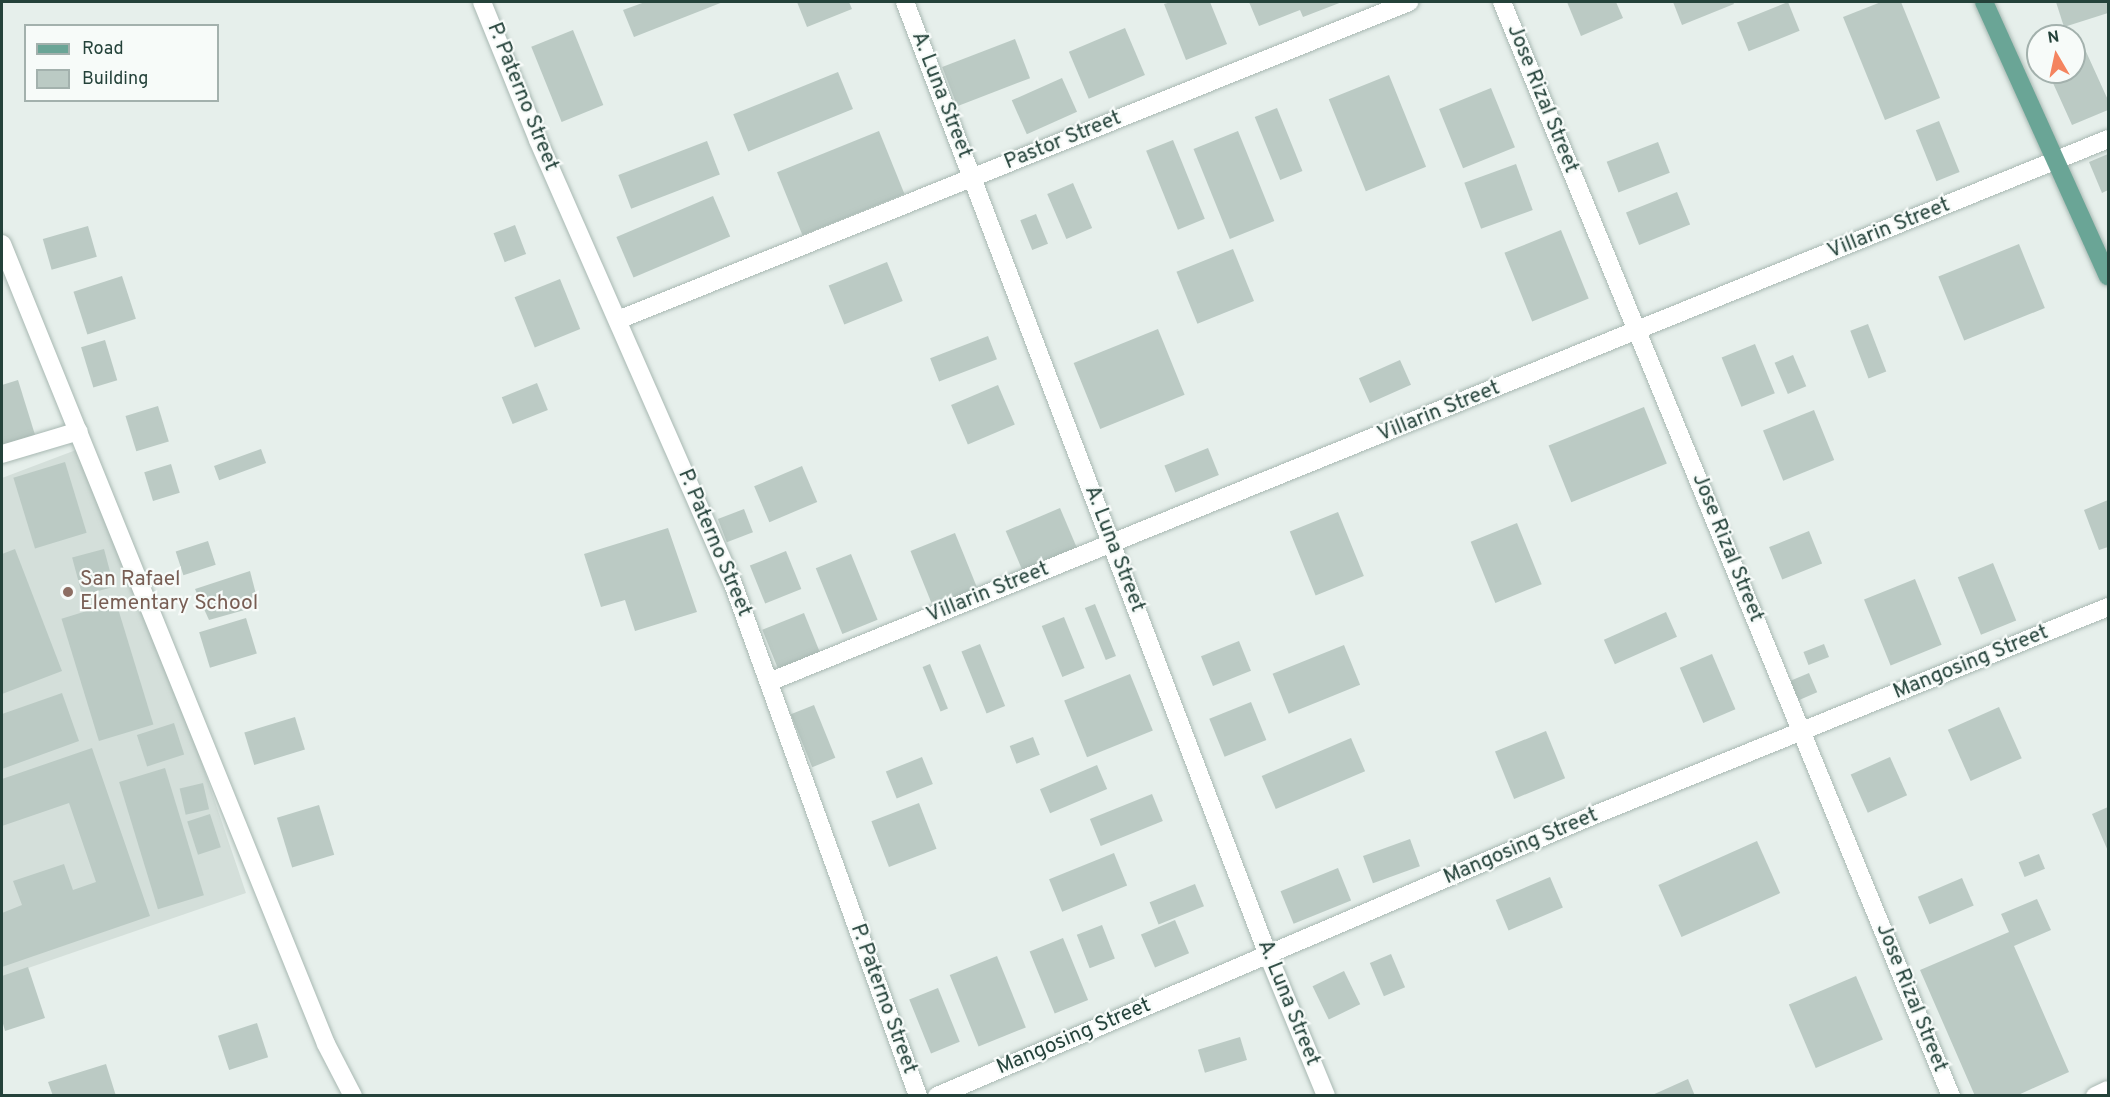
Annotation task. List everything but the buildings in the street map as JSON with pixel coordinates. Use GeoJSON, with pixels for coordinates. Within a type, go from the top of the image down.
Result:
{"type":"FeatureCollection","features":[{"type":"Feature","properties":{"kind":"main road"},"geometry":{"type":"LineString","coordinates":[[1984,2],[2109,276]]}},
{"type":"Feature","properties":{"kind":"street","name":"P. Paterno Street"},"geometry":{"type":"LineString","coordinates":[[483,2],[538,140],[732,581],[918,1095]]}},
{"type":"Feature","properties":{"kind":"street","name":"A. Luna Street"},"geometry":{"type":"LineString","coordinates":[[905,2],[1268,955],[1326,1095]]}},
{"type":"Feature","properties":{"kind":"street","name":"Pastor Street"},"geometry":{"type":"LineString","coordinates":[[618,320],[1409,2]]}},
{"type":"Feature","properties":{"kind":"street","name":"Jose Rizal Street"},"geometry":{"type":"LineString","coordinates":[[1502,2],[1951,1095]]}},
{"type":"Feature","properties":{"kind":"street","name":"Villarin Street"},"geometry":{"type":"LineString","coordinates":[[769,682],[2109,139]]}},
{"type":"Feature","properties":{"kind":"street"},"geometry":{"type":"LineString","coordinates":[[2,244],[326,1044],[353,1095]]}},
{"type":"Feature","properties":{"kind":"street"},"geometry":{"type":"LineString","coordinates":[[2,454],[79,431]]}},
{"type":"Feature","properties":{"kind":"street","name":"Mangosing Street"},"geometry":{"type":"LineString","coordinates":[[937,1095],[1592,816],[1803,733],[2109,607]]}},
{"type":"Feature","properties":{"kind":"street"},"geometry":{"type":"LineString","coordinates":[[2095,1095],[2109,1090]]}},
{"type":"Feature","properties":{"kind":"shaded area"},"geometry":{"type":"Polygon","coordinates":[[[76,450],[191,731],[246,893],[2,977],[2,478],[76,450]]]}},
{"type":"Feature","properties":{"kind":"place","name":"San Rafael Elementary School"},"geometry":{"type":"Point","coordinates":[68,592]}}]}
